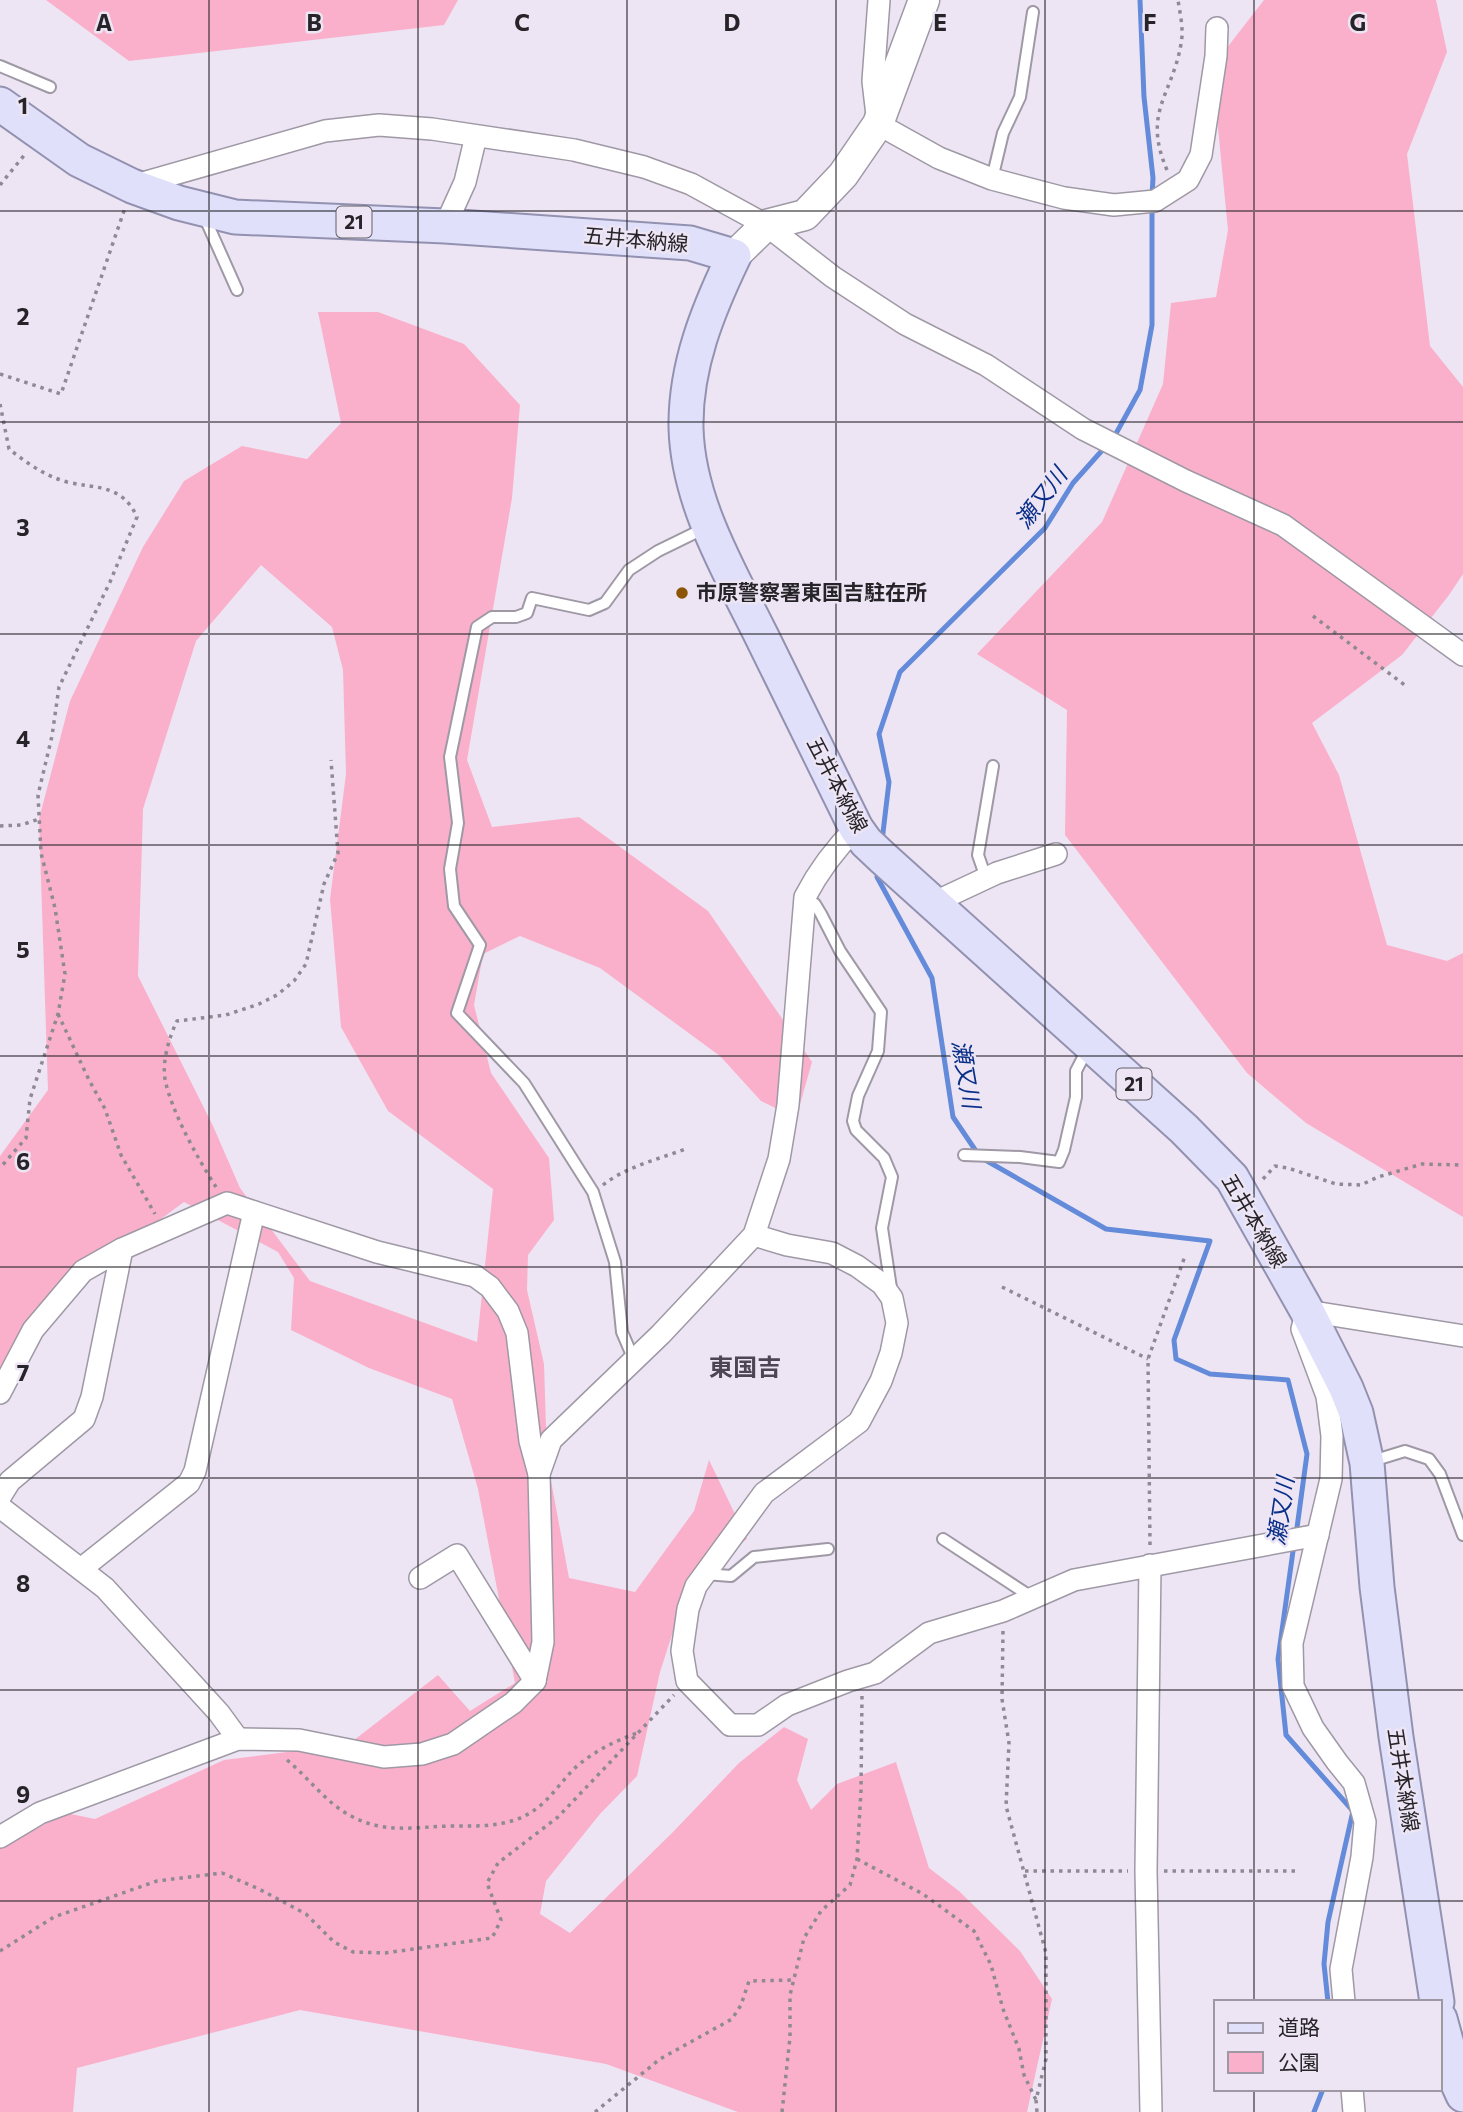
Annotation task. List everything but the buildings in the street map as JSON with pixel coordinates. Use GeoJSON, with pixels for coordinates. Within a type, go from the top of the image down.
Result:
{"type":"FeatureCollection","features":[{"type":"Feature","properties":{"kind":"main road"},"geometry":{"type":"LineString","coordinates":[[734,256],[766,225],[805,215],[843,175],[878,124],[924,0]]}},
{"type":"Feature","properties":{"kind":"main road","name":"五井本納線"},"geometry":{"type":"LineString","coordinates":[[0,104],[79,160],[132,186],[201,209],[235,217],[445,226],[690,243],[734,256],[699,338],[692,366],[686,429],[691,466],[701,506],[737,586],[856,828],[866,842],[1206,1149],[1232,1178],[1307,1311],[1346,1388],[1356,1413],[1367,1463],[1377,1587],[1394,1724],[1437,2000]]}},
{"type":"Feature","properties":{"kind":"main road"},"geometry":{"type":"LineString","coordinates":[[1442,2026],[1463,2095]]}},
{"type":"Feature","properties":{"kind":"street"},"geometry":{"type":"LineString","coordinates":[[879,0],[873,81],[878,124],[939,158],[992,178],[1065,198],[1114,205],[1155,201],[1188,180],[1200,155],[1216,56],[1217,29]]}},
{"type":"Feature","properties":{"kind":"street"},"geometry":{"type":"LineString","coordinates":[[132,186],[325,131],[379,125],[432,129],[574,150],[644,167],[691,184],[766,225],[833,277],[905,324],[986,365],[1083,429],[1186,481],[1283,525],[1463,655]]}},
{"type":"Feature","properties":{"kind":"street"},"geometry":{"type":"LineString","coordinates":[[445,226],[465,182],[476,136]]}},
{"type":"Feature","properties":{"kind":"street"},"geometry":{"type":"LineString","coordinates":[[539,1474],[551,1440],[634,1360],[754,1235],[779,1159],[788,1105],[805,897],[820,869],[856,828]]}},
{"type":"Feature","properties":{"kind":"street"},"geometry":{"type":"LineString","coordinates":[[933,902],[986,878],[1056,854]]}},
{"type":"Feature","properties":{"kind":"street"},"geometry":{"type":"LineString","coordinates":[[0,1393],[33,1331],[83,1271],[122,1249],[227,1203],[377,1252],[475,1276],[490,1287],[508,1311],[517,1334],[530,1441],[539,1474],[543,1642],[535,1681],[513,1703],[453,1744],[422,1754],[384,1757],[299,1740],[238,1739],[40,1813],[0,1837]]}},
{"type":"Feature","properties":{"kind":"street"},"geometry":{"type":"LineString","coordinates":[[80,1569],[189,1482],[195,1471],[254,1212]]}},
{"type":"Feature","properties":{"kind":"street"},"geometry":{"type":"LineString","coordinates":[[754,1235],[787,1245],[832,1253],[857,1266],[882,1284],[892,1298],[897,1323],[891,1353],[881,1381],[859,1422],[764,1493],[696,1586],[688,1609],[682,1651],[687,1681],[730,1725],[758,1725],[787,1705],[875,1673],[929,1633],[1003,1611],[1074,1580],[1318,1535]]}},
{"type":"Feature","properties":{"kind":"street"},"geometry":{"type":"LineString","coordinates":[[0,1497],[10,1481],[83,1419],[92,1397],[122,1249]]}},
{"type":"Feature","properties":{"kind":"street"},"geometry":{"type":"LineString","coordinates":[[1344,2000],[1341,1969],[1362,1857],[1365,1822],[1354,1783],[1313,1728],[1293,1686],[1292,1643],[1331,1479],[1332,1436],[1327,1396],[1302,1329],[1307,1311],[1463,1336]]}},
{"type":"Feature","properties":{"kind":"street"},"geometry":{"type":"LineString","coordinates":[[0,1507],[105,1588],[219,1713],[238,1739]]}},
{"type":"Feature","properties":{"kind":"street"},"geometry":{"type":"LineString","coordinates":[[420,1577],[457,1555],[535,1681]]}},
{"type":"Feature","properties":{"kind":"street"},"geometry":{"type":"LineString","coordinates":[[1150,1565],[1146,1871],[1151,2112]]}},
{"type":"Feature","properties":{"kind":"street"},"geometry":{"type":"LineString","coordinates":[[1352,2091],[1354,2112]]}},
{"type":"Feature","properties":{"kind":"lane"},"geometry":{"type":"LineString","coordinates":[[992,178],[1003,133],[1020,97],[1033,12]]}},
{"type":"Feature","properties":{"kind":"lane"},"geometry":{"type":"LineString","coordinates":[[0,66],[50,88]]}},
{"type":"Feature","properties":{"kind":"lane"},"geometry":{"type":"LineString","coordinates":[[201,209],[237,290]]}},
{"type":"Feature","properties":{"kind":"lane"},"geometry":{"type":"LineString","coordinates":[[634,1360],[622,1332],[615,1262],[593,1192],[524,1083],[457,1013],[480,945],[454,906],[450,869],[458,823],[450,757],[477,627],[492,617],[516,617],[527,612],[532,598],[590,610],[606,603],[629,570],[658,551],[710,525]]}},
{"type":"Feature","properties":{"kind":"lane"},"geometry":{"type":"LineString","coordinates":[[986,878],[978,855],[993,766]]}},
{"type":"Feature","properties":{"kind":"lane"},"geometry":{"type":"LineString","coordinates":[[805,897],[815,904],[839,951],[881,1012],[877,1051],[858,1096],[853,1121],[856,1129],[884,1158],[892,1177],[882,1228],[892,1298]]}},
{"type":"Feature","properties":{"kind":"lane"},"geometry":{"type":"LineString","coordinates":[[964,1155],[1020,1157],[1059,1162],[1076,1097],[1076,1071],[1090,1044]]}},
{"type":"Feature","properties":{"kind":"lane"},"geometry":{"type":"LineString","coordinates":[[1367,1463],[1405,1451],[1429,1459],[1440,1474],[1463,1535]]}},
{"type":"Feature","properties":{"kind":"lane"},"geometry":{"type":"LineString","coordinates":[[943,1539],[1033,1598]]}},
{"type":"Feature","properties":{"kind":"lane"},"geometry":{"type":"LineString","coordinates":[[705,1574],[730,1576],[754,1557],[828,1549]]}},
{"type":"Feature","properties":{"kind":"path"},"geometry":{"type":"LineString","coordinates":[[1175,188],[1160,152],[1157,117],[1181,44],[1178,0]]}},
{"type":"Feature","properties":{"kind":"path"},"geometry":{"type":"LineString","coordinates":[[0,186],[41,135]]}},
{"type":"Feature","properties":{"kind":"path"},"geometry":{"type":"LineString","coordinates":[[0,374],[61,394],[132,186]]}},
{"type":"Feature","properties":{"kind":"path"},"geometry":{"type":"LineString","coordinates":[[0,404],[9,449],[36,469],[67,481],[98,486],[124,497],[137,517],[110,582],[59,687],[52,736],[38,794],[41,853],[55,908],[65,974],[58,1014],[30,1099],[26,1138],[0,1168]]}},
{"type":"Feature","properties":{"kind":"path"},"geometry":{"type":"LineString","coordinates":[[1313,616],[1406,686]]}},
{"type":"Feature","properties":{"kind":"path"},"geometry":{"type":"LineString","coordinates":[[227,1203],[205,1170],[174,1106],[164,1077],[169,1045],[177,1021],[226,1015],[260,1004],[294,981],[306,964],[324,884],[338,853],[331,760]]}},
{"type":"Feature","properties":{"kind":"path"},"geometry":{"type":"LineString","coordinates":[[0,826],[20,825],[39,819]]}},
{"type":"Feature","properties":{"kind":"path"},"geometry":{"type":"LineString","coordinates":[[58,1014],[105,1109],[121,1155],[165,1231]]}},
{"type":"Feature","properties":{"kind":"path"},"geometry":{"type":"LineString","coordinates":[[593,1192],[619,1172],[652,1163],[688,1148]]}},
{"type":"Feature","properties":{"kind":"path"},"geometry":{"type":"LineString","coordinates":[[1246,1200],[1275,1166],[1336,1184],[1361,1185],[1422,1164],[1463,1165]]}},
{"type":"Feature","properties":{"kind":"path"},"geometry":{"type":"LineString","coordinates":[[1150,1565],[1148,1359],[1185,1256]]}},
{"type":"Feature","properties":{"kind":"path"},"geometry":{"type":"LineString","coordinates":[[1002,1287],[1148,1359]]}},
{"type":"Feature","properties":{"kind":"path"},"geometry":{"type":"LineString","coordinates":[[1003,1611],[1002,1699],[1009,1742],[1006,1806],[1046,1953],[1046,2059],[1036,2100],[1037,2112]]}},
{"type":"Feature","properties":{"kind":"path"},"geometry":{"type":"LineString","coordinates":[[782,2112],[790,2038],[790,1995],[804,1938],[821,1911],[850,1885],[857,1859],[863,1676]]}},
{"type":"Feature","properties":{"kind":"path"},"geometry":{"type":"LineString","coordinates":[[0,1951],[54,1917],[157,1881],[222,1873],[306,1914],[334,1942],[353,1952],[385,1954],[492,1938],[501,1920],[487,1883],[498,1863],[558,1817],[687,1681]]}},
{"type":"Feature","properties":{"kind":"path"},"geometry":{"type":"LineString","coordinates":[[286,1759],[337,1808],[354,1818],[393,1830],[451,1826],[488,1827],[525,1817],[542,1805],[577,1767],[611,1742],[638,1733]]}},
{"type":"Feature","properties":{"kind":"path"},"geometry":{"type":"LineString","coordinates":[[857,1859],[923,1894],[974,1931],[991,1965],[1003,2009],[1019,2049],[1024,2076],[1036,2100]]}},
{"type":"Feature","properties":{"kind":"path"},"geometry":{"type":"LineString","coordinates":[[595,2112],[660,2059],[732,2018],[741,2005],[749,1981],[794,1980]]}},
{"type":"Feature","properties":{"kind":"green space"},"geometry":{"type":"Polygon","coordinates":[[[46,0],[458,0],[444,25],[129,61],[46,0]]]}},
{"type":"Feature","properties":{"kind":"green space"},"geometry":{"type":"Polygon","coordinates":[[[1264,0],[1436,0],[1447,52],[1407,154],[1430,346],[1463,387],[1463,574],[1402,655],[1312,723],[1339,775],[1387,945],[1447,961],[1463,953],[1463,1217],[1306,1123],[1247,1073],[1065,835],[1067,710],[977,654],[1102,522],[1163,384],[1171,303],[1216,297],[1228,230],[1212,67],[1264,0]]]}},
{"type":"Feature","properties":{"kind":"green space"},"geometry":{"type":"Polygon","coordinates":[[[318,312],[378,312],[464,344],[520,405],[512,498],[467,760],[492,827],[579,817],[708,911],[812,1062],[796,1118],[761,1101],[720,1056],[600,968],[520,936],[483,954],[474,1005],[491,1073],[549,1158],[554,1220],[528,1255],[527,1290],[544,1364],[547,1459],[569,1578],[635,1592],[694,1511],[709,1460],[747,1539],[689,1582],[660,1672],[637,1776],[600,1814],[546,1881],[540,1914],[570,1933],[739,1763],[784,1727],[808,1739],[797,1780],[811,1810],[837,1784],[896,1762],[929,1868],[959,1891],[1020,1951],[1052,1999],[1027,2112],[738,2112],[606,2064],[300,2010],[77,2068],[73,2112],[0,2112],[0,1848],[66,1813],[95,1819],[224,1760],[349,1744],[438,1675],[470,1711],[515,1683],[478,1489],[452,1399],[369,1368],[291,1330],[294,1278],[278,1252],[184,1202],[41,1307],[0,1371],[0,1156],[48,1090],[39,819],[70,701],[143,547],[184,481],[242,446],[307,459],[341,423],[318,312]],[[261,565],[196,641],[143,809],[138,976],[213,1126],[240,1188],[310,1281],[477,1342],[493,1189],[388,1111],[341,1027],[330,899],[346,774],[343,670],[332,627],[261,565]]]}},
{"type":"Feature","properties":{"kind":"waterway","name":"瀬又川"},"geometry":{"type":"LineString","coordinates":[[1140,0],[1152,196]]}},
{"type":"Feature","properties":{"kind":"waterway","name":"瀬又川"},"geometry":{"type":"LineString","coordinates":[[1113,439],[1140,390],[1152,325],[1152,206]]}},
{"type":"Feature","properties":{"kind":"waterway","name":"瀬又川"},"geometry":{"type":"LineString","coordinates":[[882,841],[889,782],[879,734],[900,672],[1045,528],[1073,483],[1106,446]]}},
{"type":"Feature","properties":{"kind":"waterway","name":"瀬又川"},"geometry":{"type":"LineString","coordinates":[[878,871],[877,877],[932,978],[953,1117],[980,1157],[1106,1229],[1210,1241],[1174,1340],[1176,1359],[1210,1374],[1288,1380],[1307,1454],[1296,1535]]}},
{"type":"Feature","properties":{"kind":"waterway","name":"瀬又川"},"geometry":{"type":"LineString","coordinates":[[1294,1544],[1278,1659],[1286,1735],[1353,1811],[1328,1922],[1324,1964],[1328,2000]]}},
{"type":"Feature","properties":{"kind":"waterway","name":"瀬又川"},"geometry":{"type":"LineString","coordinates":[[1314,2112],[1322,2091]]}},
{"type":"Feature","properties":{"kind":"place","name":"市原警察署東国吉駐在所"},"geometry":{"type":"Point","coordinates":[682,593]}},
{"type":"Feature","properties":{"kind":"district","name":"東国吉"},"geometry":{"type":"Point","coordinates":[745,1368]}}]}
